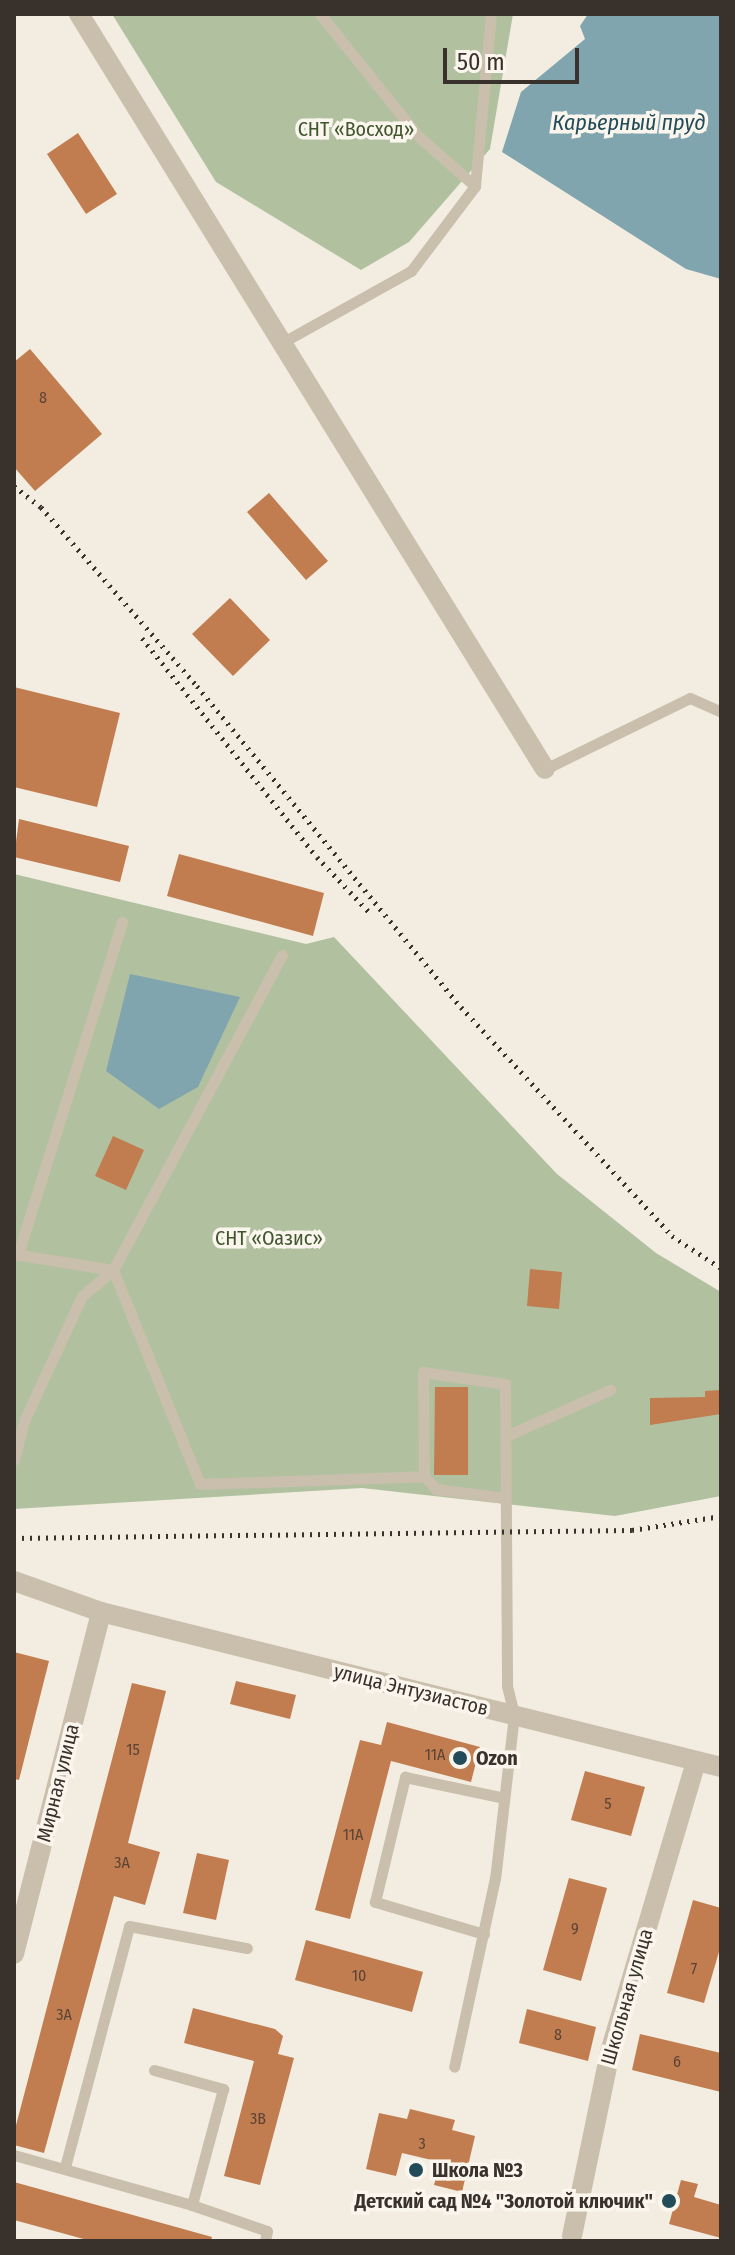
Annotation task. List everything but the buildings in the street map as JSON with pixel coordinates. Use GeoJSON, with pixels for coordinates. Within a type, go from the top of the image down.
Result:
{"type":"FeatureCollection","features":[{"type":"Feature","properties":{"kind":"street"},"geometry":{"type":"LineString","coordinates":[[79,14],[285,341],[545,769]]}},
{"type":"Feature","properties":{"kind":"street","name":"улица Энтузиастов"},"geometry":{"type":"LineString","coordinates":[[14,1581],[101,1612],[721,1767]]}},
{"type":"Feature","properties":{"kind":"street","name":"Мирная улица"},"geometry":{"type":"LineString","coordinates":[[16,1942],[101,1612]]}},
{"type":"Feature","properties":{"kind":"street","name":"Школьная улица"},"geometry":{"type":"LineString","coordinates":[[572,2236],[610,2052],[696,1761]]}},
{"type":"Feature","properties":{"kind":"lane"},"geometry":{"type":"LineString","coordinates":[[320,14],[418,136],[475,186]]}},
{"type":"Feature","properties":{"kind":"lane"},"geometry":{"type":"LineString","coordinates":[[285,341],[411,271],[475,186],[491,14]]}},
{"type":"Feature","properties":{"kind":"lane"},"geometry":{"type":"LineString","coordinates":[[545,769],[690,698],[721,712]]}},
{"type":"Feature","properties":{"kind":"lane"},"geometry":{"type":"LineString","coordinates":[[113,1270],[16,1254],[25,1217],[122,922]]}},
{"type":"Feature","properties":{"kind":"lane"},"geometry":{"type":"LineString","coordinates":[[14,1460],[24,1421],[82,1296],[113,1270],[282,955]]}},
{"type":"Feature","properties":{"kind":"lane"},"geometry":{"type":"LineString","coordinates":[[113,1270],[200,1484],[424,1476]]}},
{"type":"Feature","properties":{"kind":"lane"},"geometry":{"type":"LineString","coordinates":[[454,2067],[484,1934],[500,1797],[514,1715],[507,1686],[505,1384],[423,1372],[424,1476],[436,1489],[505,1498]]}},
{"type":"Feature","properties":{"kind":"lane"},"geometry":{"type":"LineString","coordinates":[[506,1436],[610,1390]]}},
{"type":"Feature","properties":{"kind":"lane"},"geometry":{"type":"LineString","coordinates":[[484,1934],[375,1902],[405,1777],[500,1797]]}},
{"type":"Feature","properties":{"kind":"lane"},"geometry":{"type":"LineString","coordinates":[[65,2167],[129,1926],[247,1948]]}},
{"type":"Feature","properties":{"kind":"lane"},"geometry":{"type":"LineString","coordinates":[[154,2070],[223,2089],[192,2205]]}},
{"type":"Feature","properties":{"kind":"lane"},"geometry":{"type":"LineString","coordinates":[[14,2155],[192,2205],[267,2231],[265,2241]]}},
{"type":"Feature","properties":{"kind":"green space","name":"СНТ «Восход»"},"geometry":{"type":"Polygon","coordinates":[[[112,14],[513,14],[490,149],[409,242],[361,270],[216,182],[112,14]]]}},
{"type":"Feature","properties":{"kind":"green space","name":"СНТ «Оазис»"},"geometry":{"type":"Polygon","coordinates":[[[14,874],[306,944],[334,937],[557,1174],[656,1253],[721,1292],[721,1496],[615,1516],[362,1488],[14,1509],[14,874]]]}},
{"type":"Feature","properties":{"kind":"water","name":"Карьерный пруд"},"geometry":{"type":"Polygon","coordinates":[[[588,14],[721,14],[721,279],[686,269],[502,152],[521,92],[585,39],[580,26],[588,14]]]}},
{"type":"Feature","properties":{"kind":"water"},"geometry":{"type":"Polygon","coordinates":[[[130,974],[240,997],[198,1087],[159,1109],[106,1071],[130,974]]]}},
{"type":"Feature","properties":{"kind":"railway"},"geometry":{"type":"LineString","coordinates":[[14,486],[41,507],[197,686],[461,1007],[672,1236],[721,1268]]}},
{"type":"Feature","properties":{"kind":"railway"},"geometry":{"type":"LineString","coordinates":[[142,638],[317,857],[369,912]]}},
{"type":"Feature","properties":{"kind":"railway"},"geometry":{"type":"LineString","coordinates":[[14,1538],[632,1530],[721,1516]]}},
{"type":"Feature","properties":{"kind":"place","name":"Ozon"},"geometry":{"type":"Point","coordinates":[460,1758]}},
{"type":"Feature","properties":{"kind":"place","name":"Школа №3"},"geometry":{"type":"Point","coordinates":[416,2170]}},
{"type":"Feature","properties":{"kind":"place","name":"Детский сад №4 \"Золотой ключик\""},"geometry":{"type":"Point","coordinates":[669,2201]}}]}
